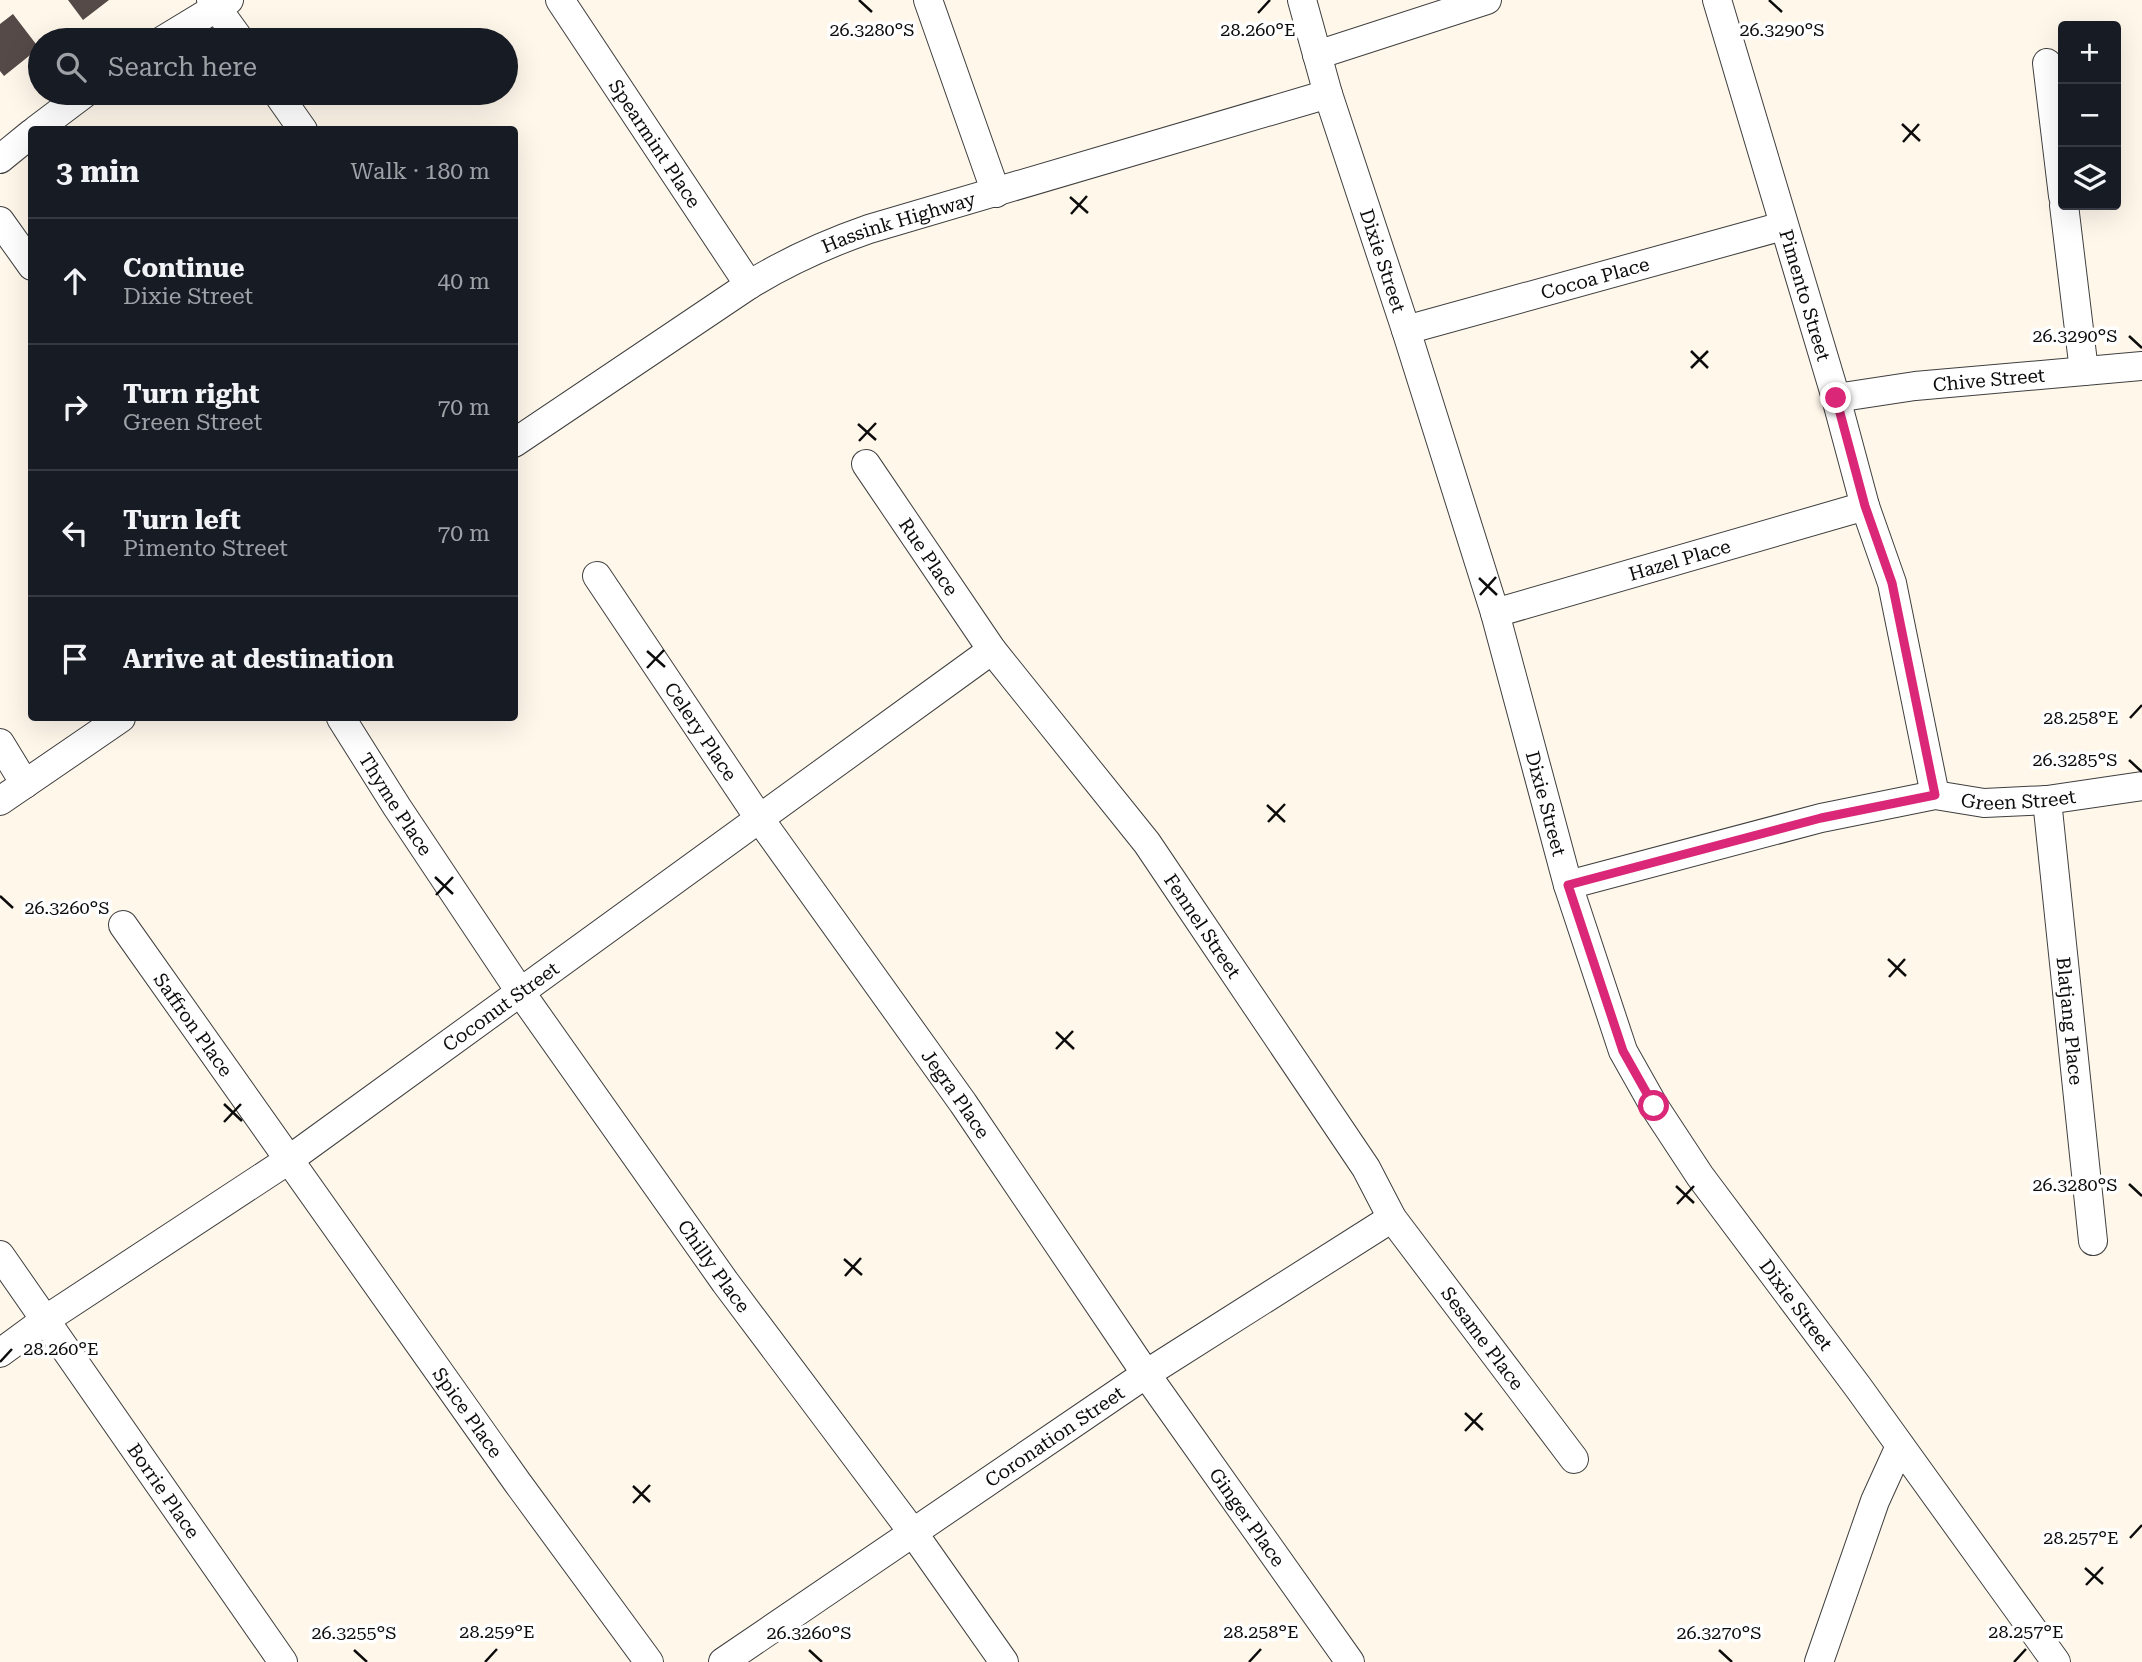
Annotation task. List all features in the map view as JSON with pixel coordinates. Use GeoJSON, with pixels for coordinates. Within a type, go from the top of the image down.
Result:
{"type":"FeatureCollection","features":[{"type":"Feature","properties":{"kind":"street","name":"Spearmint Place"},"geometry":{"type":"LineString","coordinates":[[560,0],[749,285]]}},
{"type":"Feature","properties":{"kind":"street"},"geometry":{"type":"LineString","coordinates":[[928,0],[996,193]]}},
{"type":"Feature","properties":{"kind":"street","name":"Dixie Street"},"geometry":{"type":"LineString","coordinates":[[1302,0],[1328,94],[1406,330],[1494,613],[1568,885],[1623,1051],[1654,1106],[1700,1176],[2056,1662]]}},
{"type":"Feature","properties":{"kind":"street"},"geometry":{"type":"LineString","coordinates":[[1317,55],[1487,0]]}},
{"type":"Feature","properties":{"kind":"street","name":"Pimento Street"},"geometry":{"type":"LineString","coordinates":[[1717,0],[1836,398],[1865,506],[1892,583],[1935,795]]}},
{"type":"Feature","properties":{"kind":"street"},"geometry":{"type":"LineString","coordinates":[[181,28],[219,3],[233,28]]}},
{"type":"Feature","properties":{"kind":"street"},"geometry":{"type":"LineString","coordinates":[[2047,63],[2058,154]]}},
{"type":"Feature","properties":{"kind":"street","name":"Hassink Highway"},"geometry":{"type":"LineString","coordinates":[[518,435],[749,285],[823,245],[869,229],[1328,94]]}},
{"type":"Feature","properties":{"kind":"street"},"geometry":{"type":"LineString","coordinates":[[41,126],[69,105]]}},
{"type":"Feature","properties":{"kind":"street"},"geometry":{"type":"LineString","coordinates":[[285,105],[300,126]]}},
{"type":"Feature","properties":{"kind":"street"},"geometry":{"type":"LineString","coordinates":[[0,159],[28,136]]}},
{"type":"Feature","properties":{"kind":"street"},"geometry":{"type":"LineString","coordinates":[[2065,210],[2084,371]]}},
{"type":"Feature","properties":{"kind":"street"},"geometry":{"type":"LineString","coordinates":[[0,221],[28,260]]}},
{"type":"Feature","properties":{"kind":"street","name":"Cocoa Place"},"geometry":{"type":"LineString","coordinates":[[1406,330],[1783,226]]}},
{"type":"Feature","properties":{"kind":"street","name":"Chive Street"},"geometry":{"type":"LineString","coordinates":[[1836,398],[1915,386],[2142,366]]}},
{"type":"Feature","properties":{"kind":"street","name":"Rue Place"},"geometry":{"type":"LineString","coordinates":[[866,464],[992,650]]}},
{"type":"Feature","properties":{"kind":"street","name":"Hazel Place"},"geometry":{"type":"LineString","coordinates":[[1494,613],[1865,506]]}},
{"type":"Feature","properties":{"kind":"street","name":"Celery Place"},"geometry":{"type":"LineString","coordinates":[[597,576],[759,818]]}},
{"type":"Feature","properties":{"kind":"street","name":"Coconut Street"},"geometry":{"type":"LineString","coordinates":[[0,1353],[45,1320],[290,1159],[992,650]]}},
{"type":"Feature","properties":{"kind":"street","name":"Fennel Street"},"geometry":{"type":"LineString","coordinates":[[992,650],[1147,843],[1366,1168],[1392,1218]]}},
{"type":"Feature","properties":{"kind":"street"},"geometry":{"type":"LineString","coordinates":[[0,802],[117,721]]}},
{"type":"Feature","properties":{"kind":"street","name":"Thyme Place"},"geometry":{"type":"LineString","coordinates":[[343,721],[521,993]]}},
{"type":"Feature","properties":{"kind":"street"},"geometry":{"type":"LineString","coordinates":[[0,743],[26,784]]}},
{"type":"Feature","properties":{"kind":"street","name":"Green Street"},"geometry":{"type":"LineString","coordinates":[[1568,885],[1821,818],[1935,795],[1984,803],[2047,800],[2142,786]]}},
{"type":"Feature","properties":{"kind":"street","name":"Blatjang Place"},"geometry":{"type":"LineString","coordinates":[[2047,800],[2093,1241]]}},
{"type":"Feature","properties":{"kind":"street","name":"Jegra Place"},"geometry":{"type":"LineString","coordinates":[[759,818],[963,1103],[1146,1374]]}},
{"type":"Feature","properties":{"kind":"street","name":"Saffron Place"},"geometry":{"type":"LineString","coordinates":[[123,925],[290,1159]]}},
{"type":"Feature","properties":{"kind":"street","name":"Chilly Place"},"geometry":{"type":"LineString","coordinates":[[521,993],[725,1282],[914,1534],[1004,1662]]}},
{"type":"Feature","properties":{"kind":"street","name":"Spice Place"},"geometry":{"type":"LineString","coordinates":[[290,1159],[517,1482],[649,1662]]}},
{"type":"Feature","properties":{"kind":"street","name":"Coronation Street"},"geometry":{"type":"LineString","coordinates":[[723,1662],[1146,1374],[1392,1218]]}},
{"type":"Feature","properties":{"kind":"street","name":"Sesame Place"},"geometry":{"type":"LineString","coordinates":[[1392,1218],[1574,1459]]}},
{"type":"Feature","properties":{"kind":"street","name":"Borrie Place"},"geometry":{"type":"LineString","coordinates":[[0,1255],[283,1662]]}},
{"type":"Feature","properties":{"kind":"street","name":"Ginger Place"},"geometry":{"type":"LineString","coordinates":[[1146,1374],[1350,1662]]}},
{"type":"Feature","properties":{"kind":"street"},"geometry":{"type":"LineString","coordinates":[[1819,1662],[1875,1501],[1900,1446]]}},
{"type":"Feature","properties":{"kind":"building"},"geometry":{"type":"Polygon","coordinates":[[[68,0],[109,0],[83,20],[68,0]]]}},
{"type":"Feature","properties":{"kind":"building"},"geometry":{"type":"Polygon","coordinates":[[[13,14],[28,34],[28,57],[4,76],[0,71],[0,24],[13,14]]]}},
{"type":"Feature","properties":{"kind":"route"},"geometry":{"type":"LineString","coordinates":[[1654,1106],[1623,1051],[1568,885],[1821,818],[1935,795],[1892,583],[1865,506],[1836,398]]}}]}
